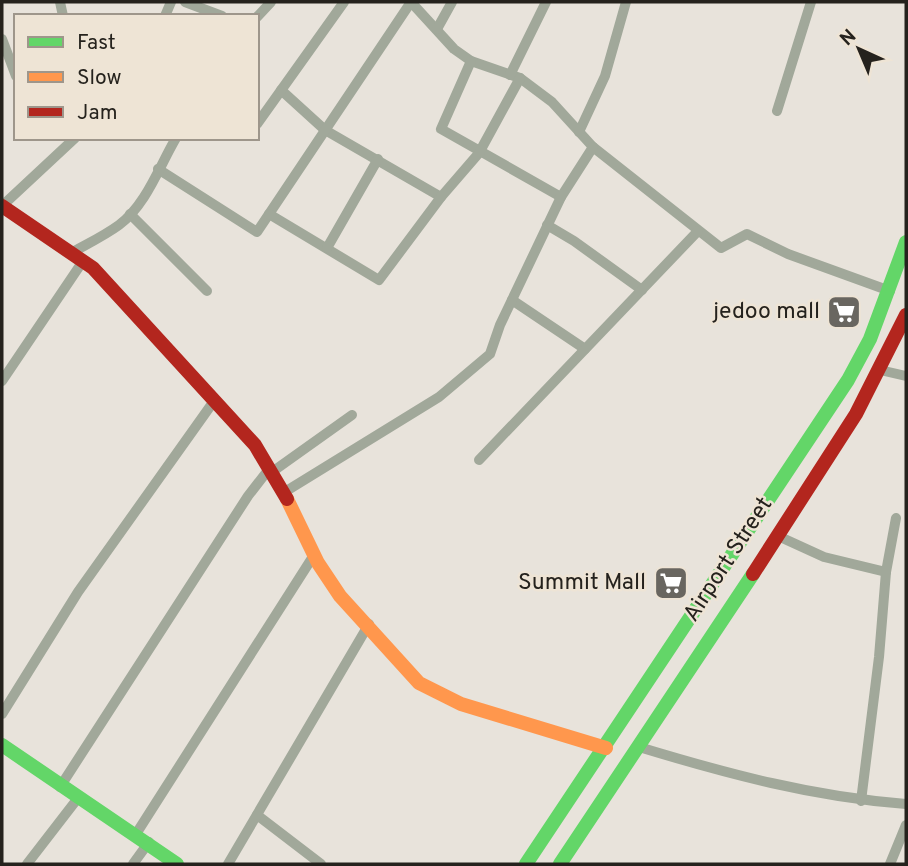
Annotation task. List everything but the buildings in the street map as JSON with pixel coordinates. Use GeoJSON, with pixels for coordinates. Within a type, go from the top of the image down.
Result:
{"type":"FeatureCollection","features":[{"type":"Feature","properties":{"kind":"main road"},"geometry":{"type":"LineString","coordinates":[[2,206],[93,268],[255,445],[314,555],[340,596],[369,624],[419,683],[461,704],[606,748]]}},
{"type":"Feature","properties":{"kind":"main road","name":"Airport Street"},"geometry":{"type":"LineString","coordinates":[[526,864],[606,748],[831,406],[870,339],[906,242]]}},
{"type":"Feature","properties":{"kind":"main road","name":"Airport Street"},"geometry":{"type":"LineString","coordinates":[[560,864],[831,453],[880,370],[906,314]]}},
{"type":"Feature","properties":{"kind":"main road"},"geometry":{"type":"LineString","coordinates":[[831,406],[838,415],[853,418]]}},
{"type":"Feature","properties":{"kind":"main road"},"geometry":{"type":"LineString","coordinates":[[809,440],[824,444],[831,453]]}},
{"type":"Feature","properties":{"kind":"main road"},"geometry":{"type":"LineString","coordinates":[[3,748],[149,842],[177,864]]}},
{"type":"Feature","properties":{"kind":"street"},"geometry":{"type":"LineString","coordinates":[[185,2],[217,14]]}},
{"type":"Feature","properties":{"kind":"street"},"geometry":{"type":"LineString","coordinates":[[259,15],[271,2]]}},
{"type":"Feature","properties":{"kind":"street"},"geometry":{"type":"LineString","coordinates":[[259,121],[344,2]]}},
{"type":"Feature","properties":{"kind":"street"},"geometry":{"type":"LineString","coordinates":[[158,169],[257,232],[411,2],[454,49],[471,61],[515,77],[552,102],[593,147],[721,248],[747,234],[788,254],[890,291]]}},
{"type":"Feature","properties":{"kind":"street"},"geometry":{"type":"LineString","coordinates":[[437,29],[452,2]]}},
{"type":"Feature","properties":{"kind":"street"},"geometry":{"type":"LineString","coordinates":[[269,214],[379,280],[441,197],[479,153],[546,2]]}},
{"type":"Feature","properties":{"kind":"street"},"geometry":{"type":"LineString","coordinates":[[579,132],[605,76],[625,2]]}},
{"type":"Feature","properties":{"kind":"street"},"geometry":{"type":"LineString","coordinates":[[777,111],[811,2]]}},
{"type":"Feature","properties":{"kind":"street"},"geometry":{"type":"LineString","coordinates":[[2,38],[14,71]]}},
{"type":"Feature","properties":{"kind":"street"},"geometry":{"type":"LineString","coordinates":[[471,61],[441,129],[479,153],[561,197]]}},
{"type":"Feature","properties":{"kind":"street"},"geometry":{"type":"LineString","coordinates":[[281,90],[325,130],[441,197]]}},
{"type":"Feature","properties":{"kind":"street"},"geometry":{"type":"LineString","coordinates":[[56,140],[63,149]]}},
{"type":"Feature","properties":{"kind":"street"},"geometry":{"type":"LineString","coordinates":[[2,206],[73,140]]}},
{"type":"Feature","properties":{"kind":"street"},"geometry":{"type":"LineString","coordinates":[[2,381],[77,257],[120,225],[142,201],[175,140]]}},
{"type":"Feature","properties":{"kind":"street"},"geometry":{"type":"LineString","coordinates":[[283,493],[439,397],[490,354],[547,225],[561,197],[593,147]]}},
{"type":"Feature","properties":{"kind":"street"},"geometry":{"type":"LineString","coordinates":[[327,248],[378,159]]}},
{"type":"Feature","properties":{"kind":"street"},"geometry":{"type":"LineString","coordinates":[[130,214],[207,291]]}},
{"type":"Feature","properties":{"kind":"street"},"geometry":{"type":"LineString","coordinates":[[547,225],[642,290]]}},
{"type":"Feature","properties":{"kind":"street"},"geometry":{"type":"LineString","coordinates":[[479,460],[698,231]]}},
{"type":"Feature","properties":{"kind":"street"},"geometry":{"type":"LineString","coordinates":[[512,300],[586,349]]}},
{"type":"Feature","properties":{"kind":"street"},"geometry":{"type":"LineString","coordinates":[[880,370],[906,376]]}},
{"type":"Feature","properties":{"kind":"street"},"geometry":{"type":"LineString","coordinates":[[2,714],[78,592],[214,401]]}},
{"type":"Feature","properties":{"kind":"street"},"geometry":{"type":"LineString","coordinates":[[60,786],[248,496],[270,471],[352,415]]}},
{"type":"Feature","properties":{"kind":"street"},"geometry":{"type":"LineString","coordinates":[[861,800],[879,657],[886,572],[896,518]]}},
{"type":"Feature","properties":{"kind":"street"},"geometry":{"type":"LineString","coordinates":[[778,536],[824,557],[886,572]]}},
{"type":"Feature","properties":{"kind":"street"},"geometry":{"type":"LineString","coordinates":[[136,834],[314,555]]}},
{"type":"Feature","properties":{"kind":"street"},"geometry":{"type":"LineString","coordinates":[[228,864],[369,624]]}},
{"type":"Feature","properties":{"kind":"street"},"geometry":{"type":"LineString","coordinates":[[639,747],[746,779],[861,800],[906,804]]}},
{"type":"Feature","properties":{"kind":"street"},"geometry":{"type":"LineString","coordinates":[[27,864],[78,798]]}},
{"type":"Feature","properties":{"kind":"street"},"geometry":{"type":"LineString","coordinates":[[257,815],[321,864]]}},
{"type":"Feature","properties":{"kind":"street"},"geometry":{"type":"LineString","coordinates":[[890,864],[906,825]]}},
{"type":"Feature","properties":{"kind":"street"},"geometry":{"type":"LineString","coordinates":[[133,864],[149,842]]}},
{"type":"Feature","properties":{"kind":"traffic: fast"},"geometry":{"type":"LineString","coordinates":[[526,864],[848,380],[870,339],[906,242]]}},
{"type":"Feature","properties":{"kind":"traffic: fast"},"geometry":{"type":"LineString","coordinates":[[560,864],[753,574]]}},
{"type":"Feature","properties":{"kind":"traffic: fast"},"geometry":{"type":"LineString","coordinates":[[2,745],[177,864]]}},
{"type":"Feature","properties":{"kind":"traffic: slow"},"geometry":{"type":"LineString","coordinates":[[287,499],[318,563],[340,596],[419,683],[461,704],[606,748]]}},
{"type":"Feature","properties":{"kind":"traffic: jam"},"geometry":{"type":"LineString","coordinates":[[2,206],[93,268],[255,445],[287,499]]}},
{"type":"Feature","properties":{"kind":"traffic: jam"},"geometry":{"type":"LineString","coordinates":[[753,574],[856,414],[906,315]]}},
{"type":"Feature","properties":{"kind":"place","name":"jedoo mall"},"geometry":{"type":"Point","coordinates":[844,312]}},
{"type":"Feature","properties":{"kind":"place","name":"Summit Mall"},"geometry":{"type":"Point","coordinates":[671,583]}}]}
